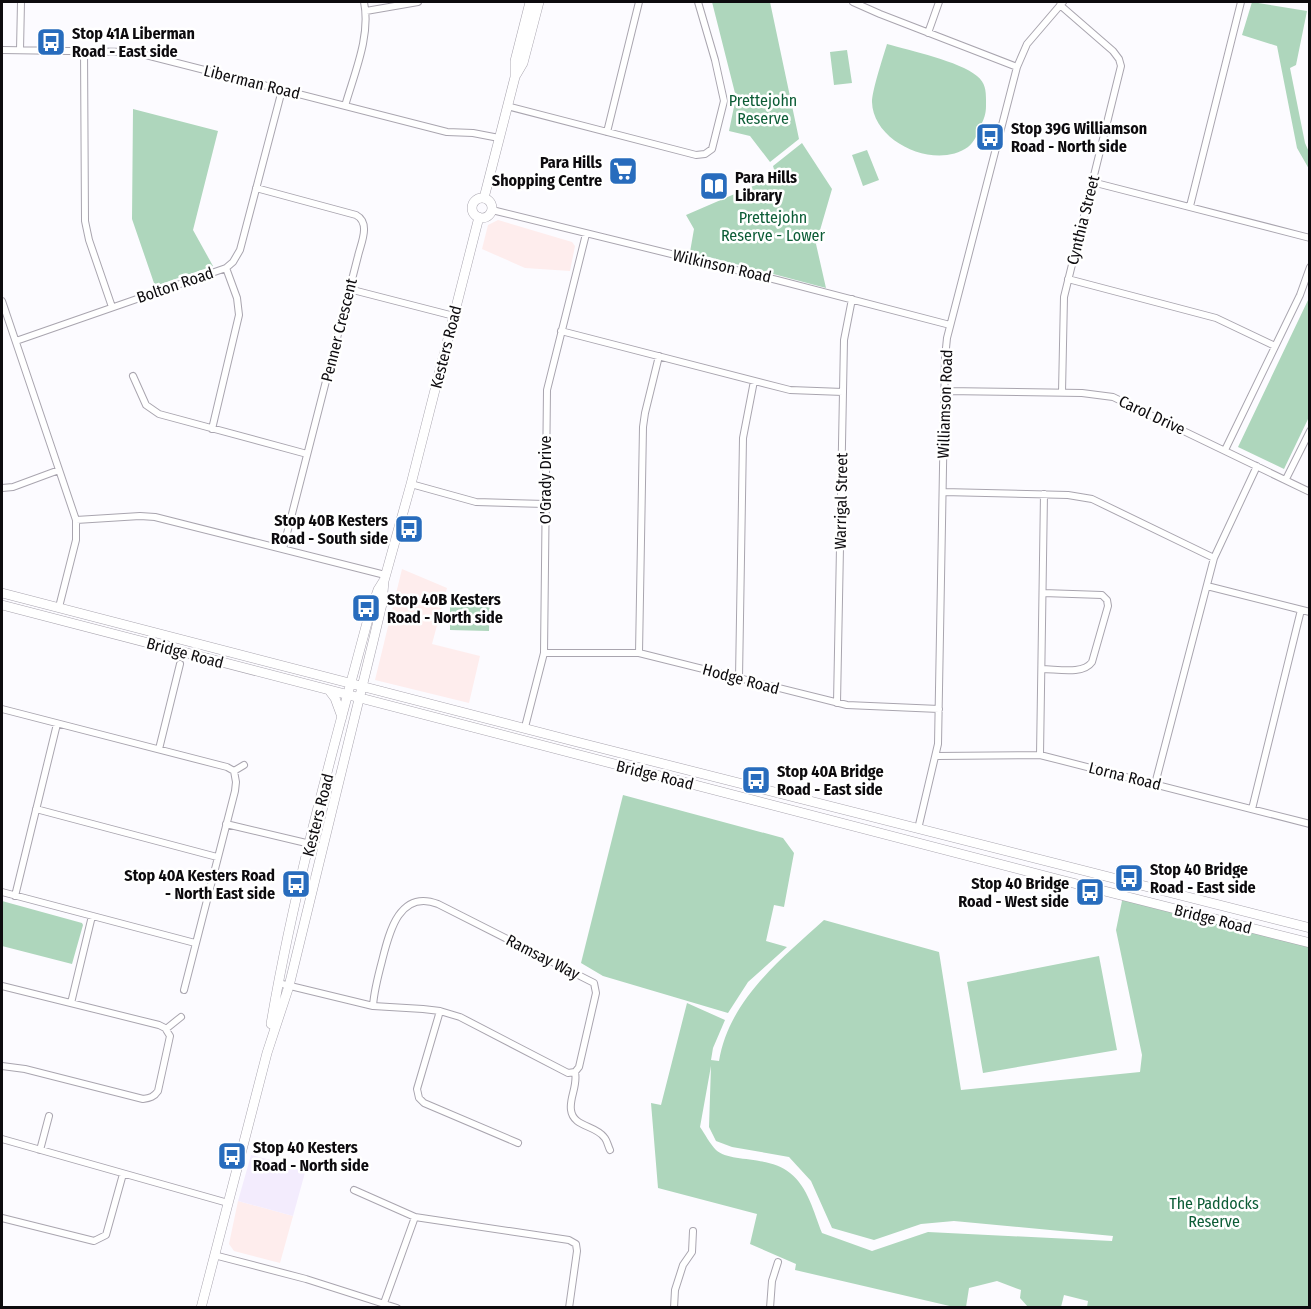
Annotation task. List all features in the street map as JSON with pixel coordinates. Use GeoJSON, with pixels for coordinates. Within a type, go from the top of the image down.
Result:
{"type":"FeatureCollection","features":[{"type":"Feature","properties":{"kind":"main road"},"geometry":{"type":"LineString","coordinates":[[484,198],[530,2]]}},
{"type":"Feature","properties":{"kind":"main road"},"geometry":{"type":"LineString","coordinates":[[514,77],[523,63],[539,2]]}},
{"type":"Feature","properties":{"kind":"main road"},"geometry":{"type":"LineString","coordinates":[[484,198],[491,202],[492,210],[486,217],[479,217],[474,213],[472,206],[477,200],[484,198]]}},
{"type":"Feature","properties":{"kind":"main road","name":"Kesters Road"},"geometry":{"type":"LineString","coordinates":[[267,1053],[278,983],[342,717],[374,601],[384,578],[411,484],[479,217]]}},
{"type":"Feature","properties":{"kind":"main road","name":"Kesters Road"},"geometry":{"type":"LineString","coordinates":[[201,1308],[267,1053],[289,986],[382,604],[384,578]]}},
{"type":"Feature","properties":{"kind":"main road","name":"Bridge Road"},"geometry":{"type":"LineString","coordinates":[[2,593],[1310,928]]}},
{"type":"Feature","properties":{"kind":"main road","name":"Bridge Road"},"geometry":{"type":"LineString","coordinates":[[2,605],[1310,943]]}},
{"type":"Feature","properties":{"kind":"main road"},"geometry":{"type":"LineString","coordinates":[[56,619],[59,607]]}},
{"type":"Feature","properties":{"kind":"main road"},"geometry":{"type":"LineString","coordinates":[[328,690],[335,698],[342,717]]}},
{"type":"Feature","properties":{"kind":"main road"},"geometry":{"type":"LineString","coordinates":[[522,740],[525,727]]}},
{"type":"Feature","properties":{"kind":"main road"},"geometry":{"type":"LineString","coordinates":[[794,810],[797,798]]}},
{"type":"Feature","properties":{"kind":"main road"},"geometry":{"type":"LineString","coordinates":[[914,842],[918,829]]}},
{"type":"Feature","properties":{"kind":"main road"},"geometry":{"type":"LineString","coordinates":[[1029,872],[1032,858]]}},
{"type":"Feature","properties":{"kind":"street"},"geometry":{"type":"LineString","coordinates":[[20,50],[21,2]]}},
{"type":"Feature","properties":{"kind":"street"},"geometry":{"type":"LineString","coordinates":[[345,106],[362,46],[366,11],[364,2]]}},
{"type":"Feature","properties":{"kind":"street"},"geometry":{"type":"LineString","coordinates":[[366,11],[418,2]]}},
{"type":"Feature","properties":{"kind":"street"},"geometry":{"type":"LineString","coordinates":[[607,132],[639,2]]}},
{"type":"Feature","properties":{"kind":"street"},"geometry":{"type":"LineString","coordinates":[[507,106],[696,155],[705,154],[712,149],[717,137],[724,101],[698,2]]}},
{"type":"Feature","properties":{"kind":"street"},"geometry":{"type":"LineString","coordinates":[[853,2],[1017,67]]}},
{"type":"Feature","properties":{"kind":"street"},"geometry":{"type":"LineString","coordinates":[[928,33],[939,2]]}},
{"type":"Feature","properties":{"kind":"street"},"geometry":{"type":"LineString","coordinates":[[1190,206],[1241,2]]}},
{"type":"Feature","properties":{"kind":"street","name":"Williamson Road"},"geometry":{"type":"LineString","coordinates":[[918,829],[937,756],[945,358],[950,325],[1017,67],[1027,44],[1061,3]]}},
{"type":"Feature","properties":{"kind":"street","name":"Cynthia Street"},"geometry":{"type":"LineString","coordinates":[[1061,3],[1113,51],[1120,62],[1120,76],[1063,306],[1062,392]]}},
{"type":"Feature","properties":{"kind":"street","name":"Liberman Road"},"geometry":{"type":"LineString","coordinates":[[2,50],[134,52],[447,132],[474,133],[499,138]]}},
{"type":"Feature","properties":{"kind":"street"},"geometry":{"type":"LineString","coordinates":[[84,50],[85,221],[89,240],[112,307]]}},
{"type":"Feature","properties":{"kind":"street","name":"Bolton Road"},"geometry":{"type":"LineString","coordinates":[[16,341],[226,267],[233,262],[240,250],[282,90]]}},
{"type":"Feature","properties":{"kind":"street"},"geometry":{"type":"LineString","coordinates":[[1092,182],[1310,238]]}},
{"type":"Feature","properties":{"kind":"street","name":"Penner Crescent"},"geometry":{"type":"LineString","coordinates":[[256,188],[356,214],[362,218],[364,229],[283,549]]}},
{"type":"Feature","properties":{"kind":"street","name":"Wilkinson Road"},"geometry":{"type":"LineString","coordinates":[[492,210],[707,262],[950,325]]}},
{"type":"Feature","properties":{"kind":"street","name":"O'Grady Drive"},"geometry":{"type":"LineString","coordinates":[[525,727],[544,653],[546,398],[586,234]]}},
{"type":"Feature","properties":{"kind":"street"},"geometry":{"type":"LineString","coordinates":[[212,429],[239,315],[238,303],[226,267]]}},
{"type":"Feature","properties":{"kind":"street"},"geometry":{"type":"LineString","coordinates":[[1225,450],[1300,295],[1310,267]]}},
{"type":"Feature","properties":{"kind":"street"},"geometry":{"type":"LineString","coordinates":[[1068,279],[1211,316],[1275,346]]}},
{"type":"Feature","properties":{"kind":"street"},"geometry":{"type":"LineString","coordinates":[[349,289],[454,316]]}},
{"type":"Feature","properties":{"kind":"street","name":"Warrigal Street"},"geometry":{"type":"LineString","coordinates":[[837,703],[844,333],[852,299]]}},
{"type":"Feature","properties":{"kind":"street"},"geometry":{"type":"LineString","coordinates":[[2,301],[76,520],[76,540],[59,607]]}},
{"type":"Feature","properties":{"kind":"street"},"geometry":{"type":"LineString","coordinates":[[561,331],[790,390],[843,392]]}},
{"type":"Feature","properties":{"kind":"street"},"geometry":{"type":"LineString","coordinates":[[639,653],[643,427],[659,356]]}},
{"type":"Feature","properties":{"kind":"street"},"geometry":{"type":"LineString","coordinates":[[134,376],[144,402],[151,410],[165,416],[307,454]]}},
{"type":"Feature","properties":{"kind":"street"},"geometry":{"type":"LineString","coordinates":[[739,678],[743,431],[754,381]]}},
{"type":"Feature","properties":{"kind":"street","name":"Carol Drive"},"geometry":{"type":"LineString","coordinates":[[945,391],[1062,392],[1098,394],[1118,399],[1310,492]]}},
{"type":"Feature","properties":{"kind":"street"},"geometry":{"type":"LineString","coordinates":[[1286,479],[1310,431]]}},
{"type":"Feature","properties":{"kind":"street"},"geometry":{"type":"LineString","coordinates":[[1155,784],[1214,558],[1257,466]]}},
{"type":"Feature","properties":{"kind":"street"},"geometry":{"type":"LineString","coordinates":[[2,488],[13,487],[59,470]]}},
{"type":"Feature","properties":{"kind":"street"},"geometry":{"type":"LineString","coordinates":[[411,484],[476,502],[545,504]]}},
{"type":"Feature","properties":{"kind":"street"},"geometry":{"type":"LineString","coordinates":[[943,492],[1044,494],[1075,496],[1097,501],[1214,558]]}},
{"type":"Feature","properties":{"kind":"street"},"geometry":{"type":"LineString","coordinates":[[1040,755],[1044,494]]}},
{"type":"Feature","properties":{"kind":"street"},"geometry":{"type":"LineString","coordinates":[[76,520],[148,516],[283,549],[384,578]]}},
{"type":"Feature","properties":{"kind":"street"},"geometry":{"type":"LineString","coordinates":[[1207,586],[1310,612]]}},
{"type":"Feature","properties":{"kind":"street"},"geometry":{"type":"LineString","coordinates":[[1042,669],[1080,669],[1090,666],[1108,606],[1106,598],[1102,595],[1043,593]]}},
{"type":"Feature","properties":{"kind":"street"},"geometry":{"type":"LineString","coordinates":[[1252,809],[1301,610]]}},
{"type":"Feature","properties":{"kind":"street","name":"Hodge Road"},"geometry":{"type":"LineString","coordinates":[[544,653],[639,653],[853,706],[939,709]]}},
{"type":"Feature","properties":{"kind":"street"},"geometry":{"type":"LineString","coordinates":[[159,749],[180,664]]}},
{"type":"Feature","properties":{"kind":"street"},"geometry":{"type":"LineString","coordinates":[[2,709],[227,767],[234,771],[236,782],[184,990]]}},
{"type":"Feature","properties":{"kind":"street"},"geometry":{"type":"LineString","coordinates":[[15,896],[57,724]]}},
{"type":"Feature","properties":{"kind":"street","name":"Lorna Road"},"geometry":{"type":"LineString","coordinates":[[937,756],[1040,755],[1310,824]]}},
{"type":"Feature","properties":{"kind":"street"},"geometry":{"type":"LineString","coordinates":[[234,771],[244,765]]}},
{"type":"Feature","properties":{"kind":"street"},"geometry":{"type":"LineString","coordinates":[[36,809],[217,857]]}},
{"type":"Feature","properties":{"kind":"street"},"geometry":{"type":"LineString","coordinates":[[226,824],[323,847]]}},
{"type":"Feature","properties":{"kind":"street"},"geometry":{"type":"LineString","coordinates":[[2,892],[195,942]]}},
{"type":"Feature","properties":{"kind":"street","name":"Ramsay Way"},"geometry":{"type":"LineString","coordinates":[[373,1006],[389,933],[394,921],[408,906],[416,902],[431,901],[594,983],[596,993],[581,1060],[575,1072]]}},
{"type":"Feature","properties":{"kind":"street"},"geometry":{"type":"LineString","coordinates":[[71,1003],[92,916]]}},
{"type":"Feature","properties":{"kind":"street"},"geometry":{"type":"LineString","coordinates":[[278,983],[373,1006],[440,1011],[460,1017],[559,1069],[575,1072],[577,1082],[570,1110],[582,1124],[596,1130],[604,1137],[610,1150]]}},
{"type":"Feature","properties":{"kind":"street"},"geometry":{"type":"LineString","coordinates":[[2,986],[159,1025],[166,1029],[170,1036],[158,1091],[150,1098],[26,1069],[2,1066]]}},
{"type":"Feature","properties":{"kind":"street"},"geometry":{"type":"LineString","coordinates":[[440,1011],[417,1089],[419,1098],[424,1103],[518,1143]]}},
{"type":"Feature","properties":{"kind":"street"},"geometry":{"type":"LineString","coordinates":[[166,1029],[181,1017]]}},
{"type":"Feature","properties":{"kind":"street"},"geometry":{"type":"LineString","coordinates":[[40,1150],[49,1116]]}},
{"type":"Feature","properties":{"kind":"street"},"geometry":{"type":"LineString","coordinates":[[2,1139],[228,1203]]}},
{"type":"Feature","properties":{"kind":"street"},"geometry":{"type":"LineString","coordinates":[[2,1218],[94,1241],[106,1235],[123,1174]]}},
{"type":"Feature","properties":{"kind":"street"},"geometry":{"type":"LineString","coordinates":[[354,1190],[415,1217],[568,1240],[576,1244],[569,1308]]}},
{"type":"Feature","properties":{"kind":"street"},"geometry":{"type":"LineString","coordinates":[[384,1304],[415,1217]]}},
{"type":"Feature","properties":{"kind":"street"},"geometry":{"type":"LineString","coordinates":[[674,1308],[675,1290],[683,1265],[692,1252],[693,1231]]}},
{"type":"Feature","properties":{"kind":"street"},"geometry":{"type":"LineString","coordinates":[[214,1255],[306,1279],[397,1308]]}},
{"type":"Feature","properties":{"kind":"street"},"geometry":{"type":"LineString","coordinates":[[770,1308],[772,1281],[778,1262]]}},
{"type":"Feature","properties":{"kind":"shaded area"},"geometry":{"type":"Polygon","coordinates":[[[498,220],[572,242],[575,246],[570,271],[525,268],[482,249],[488,225],[498,220]]]}},
{"type":"Feature","properties":{"kind":"shaded area"},"geometry":{"type":"Polygon","coordinates":[[[402,569],[447,588],[432,644],[480,656],[469,703],[375,680],[402,569]]]}},
{"type":"Feature","properties":{"kind":"shaded area"},"geometry":{"type":"Polygon","coordinates":[[[251,1155],[306,1169],[293,1216],[238,1201],[251,1155]]]}},
{"type":"Feature","properties":{"kind":"shaded area"},"geometry":{"type":"Polygon","coordinates":[[[238,1201],[293,1216],[280,1263],[234,1251],[229,1244],[238,1201]]]}},
{"type":"Feature","properties":{"kind":"green space","name":"Prettejohn Reserve"},"geometry":{"type":"Polygon","coordinates":[[[712,2],[770,2],[799,139],[770,162],[750,136],[729,131],[736,97],[712,2]]]}},
{"type":"Feature","properties":{"kind":"green space"},"geometry":{"type":"Polygon","coordinates":[[[1252,2],[1307,11],[1296,65],[1290,68],[1305,143],[1309,152],[1309,169],[1297,148],[1277,46],[1242,35],[1252,2]]]}},
{"type":"Feature","properties":{"kind":"green space"},"geometry":{"type":"Polygon","coordinates":[[[887,44],[947,61],[969,71],[983,82],[986,112],[977,135],[968,147],[955,153],[924,154],[894,140],[883,130],[875,117],[872,97],[887,44]]]}},
{"type":"Feature","properties":{"kind":"green space"},"geometry":{"type":"Polygon","coordinates":[[[847,50],[852,83],[834,85],[830,52],[847,50]]]}},
{"type":"Feature","properties":{"kind":"green space"},"geometry":{"type":"Polygon","coordinates":[[[133,109],[218,131],[193,230],[213,266],[155,286],[132,219],[133,109]]]}},
{"type":"Feature","properties":{"kind":"green space","name":"Prettejohn Reserve - Lower"},"geometry":{"type":"Polygon","coordinates":[[[802,143],[832,189],[816,244],[826,288],[690,252],[694,229],[686,215],[776,176],[773,166],[802,143]]]}},
{"type":"Feature","properties":{"kind":"green space"},"geometry":{"type":"Polygon","coordinates":[[[867,150],[879,180],[863,186],[852,155],[867,150]]]}},
{"type":"Feature","properties":{"kind":"green space"},"geometry":{"type":"Polygon","coordinates":[[[1309,298],[1309,417],[1284,469],[1238,447],[1309,298]]]}},
{"type":"Feature","properties":{"kind":"green space"},"geometry":{"type":"Polygon","coordinates":[[[450,595],[490,595],[489,631],[450,630],[450,595]]]}},
{"type":"Feature","properties":{"kind":"green space"},"geometry":{"type":"Polygon","coordinates":[[[623,795],[783,838],[794,853],[784,907],[774,905],[766,941],[787,947],[748,982],[728,1013],[603,976],[581,963],[623,795]]]}},
{"type":"Feature","properties":{"kind":"green space","name":"The Paddocks Reserve"},"geometry":{"type":"Polygon","coordinates":[[[1123,896],[1309,943],[1309,1307],[1087,1307],[1088,1301],[1064,1295],[1061,1307],[1028,1307],[1020,1298],[1021,1290],[997,1281],[969,1288],[966,1307],[954,1307],[795,1270],[796,1264],[750,1244],[757,1214],[658,1188],[651,1103],[661,1105],[687,1003],[725,1020],[713,1048],[711,1060],[719,1061],[725,1039],[745,1000],[759,982],[824,920],[939,952],[961,1090],[1140,1072],[1142,1055],[1116,930],[1123,896]],[[711,1066],[700,1127],[714,1148],[731,1157],[761,1161],[781,1167],[796,1179],[806,1193],[822,1233],[872,1251],[928,1232],[1112,1241],[1113,1236],[954,1221],[921,1224],[874,1240],[832,1228],[811,1181],[789,1157],[732,1147],[716,1141],[709,1127],[711,1066]]]}},
{"type":"Feature","properties":{"kind":"green space"},"geometry":{"type":"Polygon","coordinates":[[[2,901],[82,923],[72,964],[2,946],[2,901]]]}},
{"type":"Feature","properties":{"kind":"green space"},"geometry":{"type":"Polygon","coordinates":[[[1099,956],[1117,1050],[983,1073],[967,982],[1099,956]]]}},
{"type":"Feature","properties":{"kind":"place","name":"Stop 41A Liberman Road - East side"},"geometry":{"type":"Point","coordinates":[51,42]}},
{"type":"Feature","properties":{"kind":"place","name":"Stop 39G Williamson Road - North side"},"geometry":{"type":"Point","coordinates":[990,137]}},
{"type":"Feature","properties":{"kind":"place","name":"Para Hills Shopping Centre"},"geometry":{"type":"Point","coordinates":[623,171]}},
{"type":"Feature","properties":{"kind":"place","name":"Para Hills Library"},"geometry":{"type":"Point","coordinates":[714,186]}},
{"type":"Feature","properties":{"kind":"place","name":"Stop 40B Kesters Road - South side"},"geometry":{"type":"Point","coordinates":[409,529]}},
{"type":"Feature","properties":{"kind":"place","name":"Stop 40B Kesters Road - North side"},"geometry":{"type":"Point","coordinates":[366,608]}},
{"type":"Feature","properties":{"kind":"place","name":"Stop 40A Bridge Road - East side"},"geometry":{"type":"Point","coordinates":[756,780]}},
{"type":"Feature","properties":{"kind":"place","name":"Stop 40 Bridge Road - East side"},"geometry":{"type":"Point","coordinates":[1129,878]}},
{"type":"Feature","properties":{"kind":"place","name":"Stop 40A Kesters Road - North East side"},"geometry":{"type":"Point","coordinates":[296,884]}},
{"type":"Feature","properties":{"kind":"place","name":"Stop 40 Bridge Road - West side"},"geometry":{"type":"Point","coordinates":[1090,892]}},
{"type":"Feature","properties":{"kind":"place","name":"Stop 40 Kesters Road - North side"},"geometry":{"type":"Point","coordinates":[232,1156]}}]}
